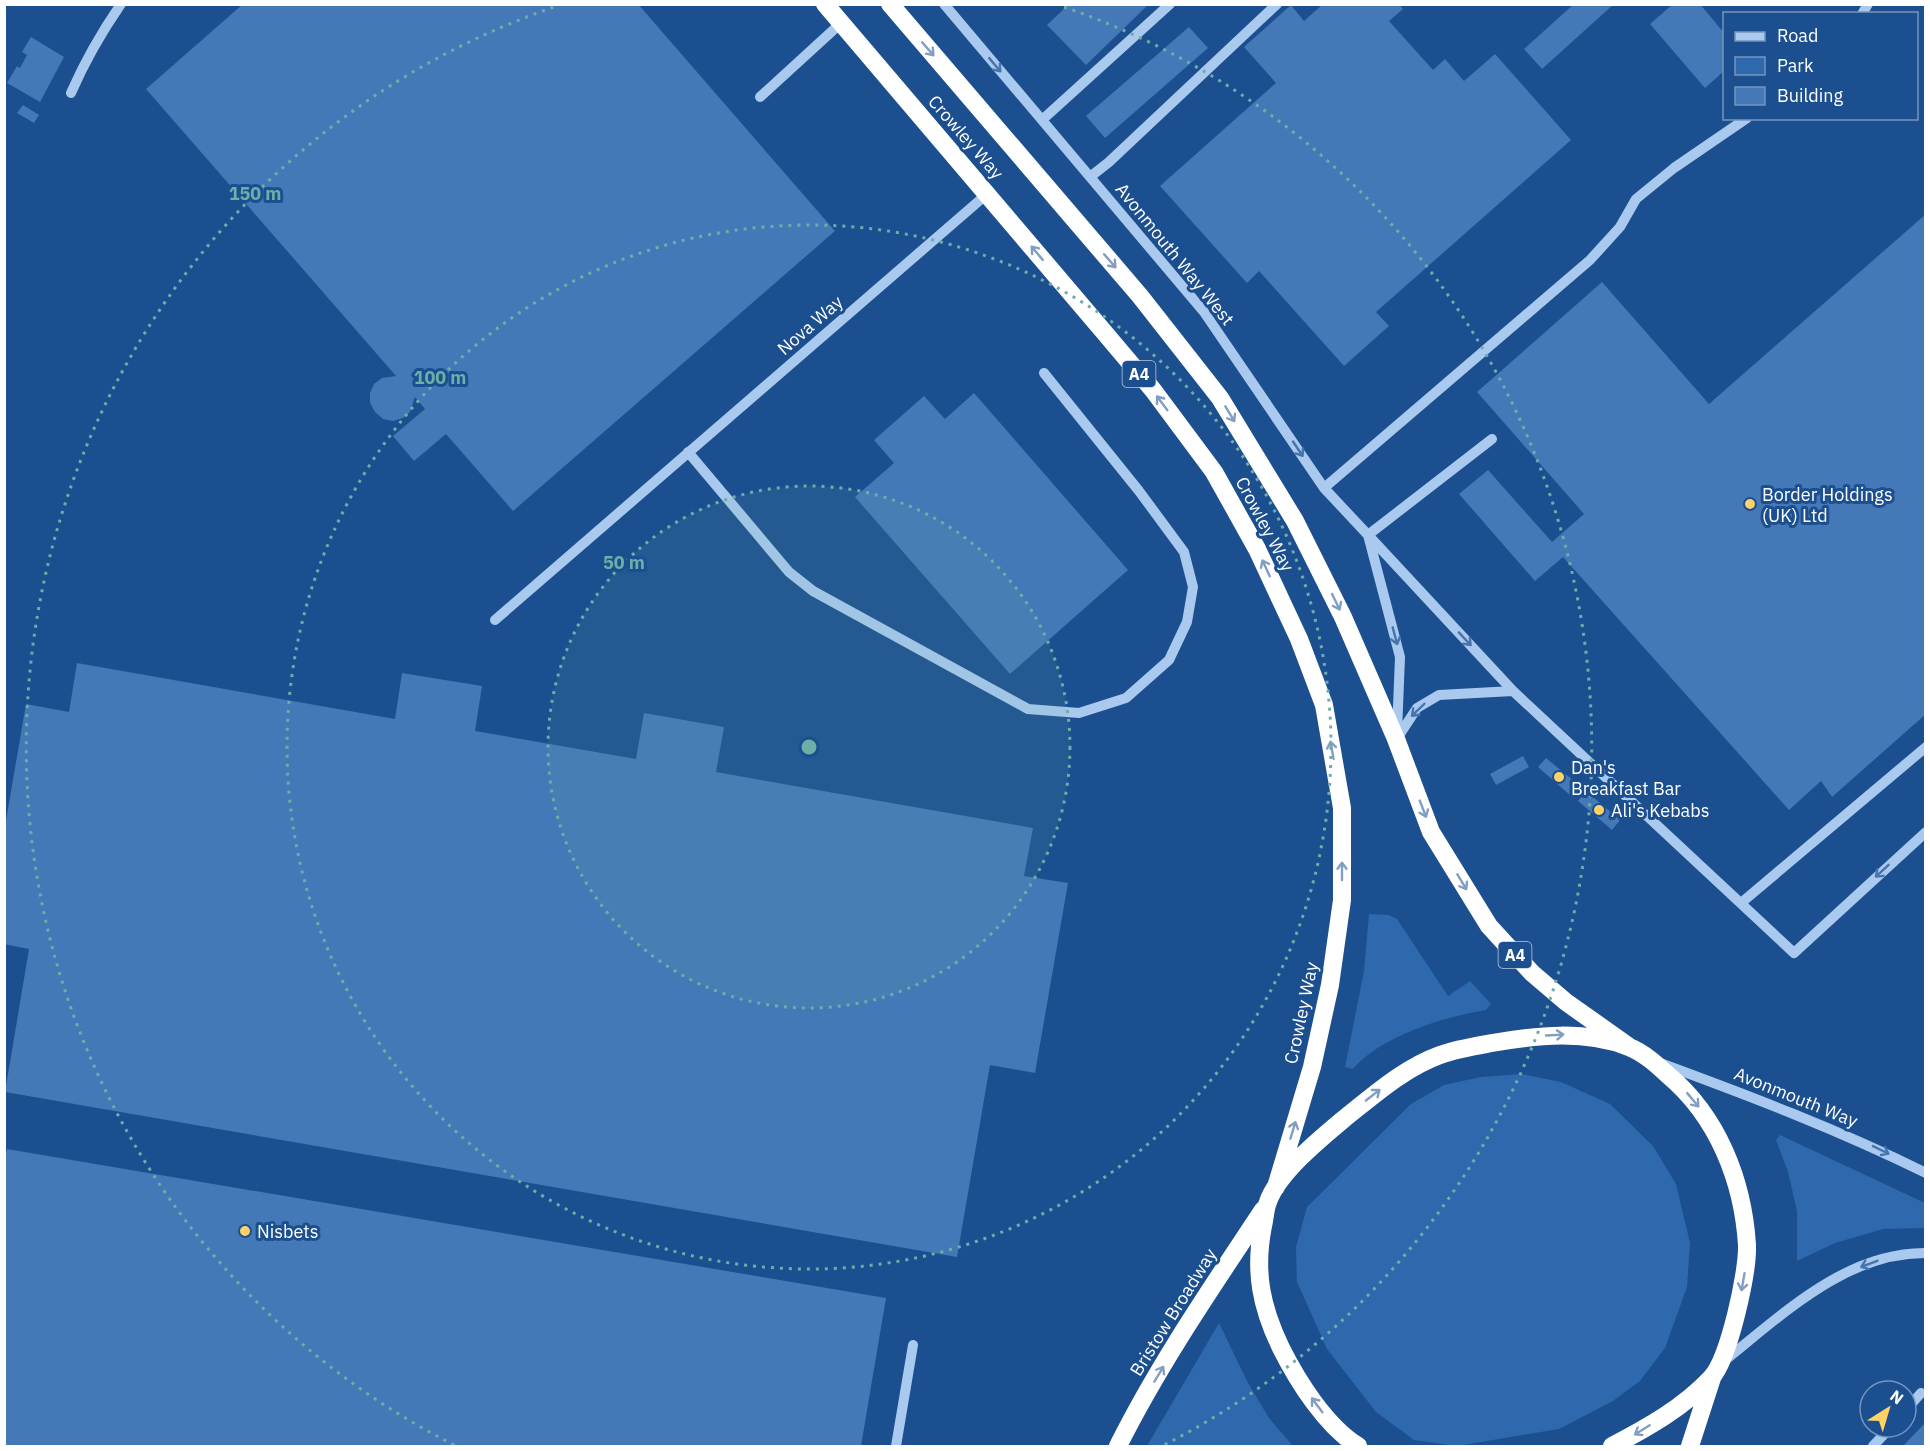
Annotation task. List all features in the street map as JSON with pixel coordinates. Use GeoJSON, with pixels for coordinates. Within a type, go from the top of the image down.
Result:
{"type":"FeatureCollection","features":[{"type":"Feature","properties":{"kind":"highway","name":"Crowley Way"},"geometry":{"type":"LineString","coordinates":[[825,4],[1153,390],[1214,472],[1257,549],[1299,639],[1324,705],[1342,808],[1340,919],[1330,985],[1312,1067],[1272,1194]]}},
{"type":"Feature","properties":{"kind":"highway","name":"Crowley Way"},"geometry":{"type":"LineString","coordinates":[[890,4],[1140,296],[1220,398],[1295,521],[1343,617],[1396,739],[1431,832],[1489,926],[1532,973],[1566,1002],[1631,1048]]}},
{"type":"Feature","properties":{"kind":"highway"},"geometry":{"type":"LineString","coordinates":[[1358,1446],[1349,1440],[1320,1409],[1292,1370],[1270,1327],[1258,1283],[1259,1247],[1272,1194],[1305,1153],[1368,1099],[1399,1076],[1438,1055],[1477,1045],[1527,1037],[1567,1034],[1601,1039],[1631,1048],[1651,1059],[1682,1086],[1703,1112],[1719,1137],[1729,1161],[1740,1203],[1747,1247],[1745,1271],[1741,1295],[1690,1446]]}},
{"type":"Feature","properties":{"kind":"highway","name":"Bristow Broadway"},"geometry":{"type":"LineString","coordinates":[[1118,1446],[1186,1328],[1272,1194]]}},
{"type":"Feature","properties":{"kind":"highway"},"geometry":{"type":"LineString","coordinates":[[1612,1446],[1639,1433],[1670,1412],[1716,1371]]}},
{"type":"Feature","properties":{"kind":"street"},"geometry":{"type":"LineString","coordinates":[[71,93],[90,52],[121,4]]}},
{"type":"Feature","properties":{"kind":"street","name":"Avonmouth Way West"},"geometry":{"type":"LineString","coordinates":[[944,4],[1204,312],[1324,488],[1513,691],[1794,952],[1926,832]]}},
{"type":"Feature","properties":{"kind":"street"},"geometry":{"type":"LineString","coordinates":[[1042,120],[1170,4]]}},
{"type":"Feature","properties":{"kind":"street"},"geometry":{"type":"LineString","coordinates":[[1090,177],[1109,162],[1277,4]]}},
{"type":"Feature","properties":{"kind":"street"},"geometry":{"type":"LineString","coordinates":[[760,97],[841,23]]}},
{"type":"Feature","properties":{"kind":"street"},"geometry":{"type":"LineString","coordinates":[[1324,488],[1590,260],[1620,227],[1636,199],[1674,168],[1744,120]]}},
{"type":"Feature","properties":{"kind":"street","name":"Nova Way"},"geometry":{"type":"LineString","coordinates":[[495,620],[987,194]]}},
{"type":"Feature","properties":{"kind":"street"},"geometry":{"type":"LineString","coordinates":[[688,452],[789,572],[813,591],[1028,709],[1079,713],[1126,698],[1168,660],[1187,622],[1194,587],[1184,552],[1139,491],[1044,373]]}},
{"type":"Feature","properties":{"kind":"street"},"geometry":{"type":"LineString","coordinates":[[1368,535],[1491,440]]}},
{"type":"Feature","properties":{"kind":"street","name":"Avonmouth Way West"},"geometry":{"type":"LineString","coordinates":[[1368,535],[1400,657],[1396,739]]}},
{"type":"Feature","properties":{"kind":"street"},"geometry":{"type":"LineString","coordinates":[[1396,739],[1417,708],[1439,695],[1513,691]]}},
{"type":"Feature","properties":{"kind":"street"},"geometry":{"type":"LineString","coordinates":[[1741,903],[1926,747]]}},
{"type":"Feature","properties":{"kind":"street","name":"Avonmouth Way"},"geometry":{"type":"LineString","coordinates":[[1651,1059],[1782,1108],[1872,1146],[1926,1173]]}},
{"type":"Feature","properties":{"kind":"street"},"geometry":{"type":"LineString","coordinates":[[1716,1371],[1785,1313],[1835,1279],[1867,1263],[1892,1256],[1926,1253]]}},
{"type":"Feature","properties":{"kind":"street"},"geometry":{"type":"LineString","coordinates":[[896,1446],[913,1345]]}},
{"type":"Feature","properties":{"kind":"street"},"geometry":{"type":"LineString","coordinates":[[1918,1396],[1921,1393]]}},
{"type":"Feature","properties":{"kind":"green space"},"geometry":{"type":"Polygon","coordinates":[[[1369,914],[1389,915],[1397,919],[1448,996],[1470,981],[1491,1004],[1486,1010],[1452,1017],[1396,1038],[1379,1047],[1353,1069],[1345,1067],[1364,971],[1369,914]]]}},
{"type":"Feature","properties":{"kind":"green space"},"geometry":{"type":"Polygon","coordinates":[[[1521,1074],[1561,1082],[1610,1104],[1653,1146],[1676,1184],[1690,1243],[1687,1287],[1665,1348],[1640,1381],[1613,1401],[1559,1429],[1457,1446],[1414,1440],[1376,1412],[1327,1349],[1297,1282],[1296,1247],[1307,1207],[1411,1104],[1444,1085],[1481,1077],[1521,1074]]]}},
{"type":"Feature","properties":{"kind":"green space"},"geometry":{"type":"Polygon","coordinates":[[[1780,1135],[1925,1203],[1925,1228],[1883,1229],[1835,1243],[1797,1261],[1797,1211],[1788,1172],[1776,1140],[1780,1135]]]}},
{"type":"Feature","properties":{"kind":"green space"},"geometry":{"type":"Polygon","coordinates":[[[1219,1323],[1247,1381],[1269,1418],[1293,1446],[1147,1446],[1219,1323]]]}},
{"type":"Feature","properties":{"kind":"building"},"geometry":{"type":"Polygon","coordinates":[[[243,4],[638,4],[835,231],[513,511],[446,434],[414,461],[393,436],[425,409],[415,397],[410,412],[403,418],[393,421],[383,419],[375,412],[370,403],[370,393],[374,384],[382,378],[396,376],[146,89],[243,4]]]}},
{"type":"Feature","properties":{"kind":"building"},"geometry":{"type":"Polygon","coordinates":[[[1069,4],[1149,4],[1086,65],[1047,25],[1069,4]]]}},
{"type":"Feature","properties":{"kind":"building"},"geometry":{"type":"Polygon","coordinates":[[[1323,4],[1399,4],[1403,9],[1389,21],[1433,70],[1445,59],[1464,81],[1495,54],[1571,140],[1376,312],[1389,326],[1344,366],[1259,271],[1247,283],[1160,186],[1276,83],[1244,47],[1291,5],[1304,21],[1323,4]]]}},
{"type":"Feature","properties":{"kind":"building"},"geometry":{"type":"Polygon","coordinates":[[[1574,4],[1614,4],[1542,69],[1524,49],[1574,4]]]}},
{"type":"Feature","properties":{"kind":"building"},"geometry":{"type":"Polygon","coordinates":[[[1673,4],[1700,4],[1723,32],[1723,72],[1705,88],[1650,24],[1673,4]]]}},
{"type":"Feature","properties":{"kind":"building"},"geometry":{"type":"Polygon","coordinates":[[[1189,27],[1208,48],[1105,138],[1086,116],[1189,27]]]}},
{"type":"Feature","properties":{"kind":"building"},"geometry":{"type":"Polygon","coordinates":[[[31,37],[64,57],[40,102],[7,83],[17,66],[20,68],[27,55],[22,52],[31,37]]]}},
{"type":"Feature","properties":{"kind":"building"},"geometry":{"type":"Polygon","coordinates":[[[23,105],[39,115],[34,123],[17,113],[23,105]]]}},
{"type":"Feature","properties":{"kind":"building","name":"Border Holdings (UK) Ltd"},"geometry":{"type":"Polygon","coordinates":[[[1926,214],[1926,714],[1832,797],[1821,781],[1789,810],[1563,557],[1535,581],[1459,494],[1488,470],[1552,542],[1584,514],[1477,392],[1602,282],[1709,404],[1926,214]]]}},
{"type":"Feature","properties":{"kind":"building"},"geometry":{"type":"Polygon","coordinates":[[[974,393],[1128,570],[1010,674],[855,497],[894,463],[874,440],[924,396],[945,419],[974,393]]]}},
{"type":"Feature","properties":{"kind":"building"},"geometry":{"type":"Polygon","coordinates":[[[77,663],[395,719],[402,673],[482,686],[475,731],[636,759],[644,713],[724,727],[716,772],[1033,828],[1024,876],[1068,883],[1035,1073],[990,1065],[957,1257],[5,1092],[29,949],[4,944],[4,832],[26,704],[69,712],[77,663]]]}},
{"type":"Feature","properties":{"kind":"building"},"geometry":{"type":"Polygon","coordinates":[[[1523,756],[1529,767],[1496,785],[1490,774],[1523,756]]]}},
{"type":"Feature","properties":{"kind":"building","name":"Dan's Breakfast Bar"},"geometry":{"type":"Polygon","coordinates":[[[1546,758],[1580,786],[1571,796],[1538,767],[1546,758]]]}},
{"type":"Feature","properties":{"kind":"building","name":"Ali's Kebabs"},"geometry":{"type":"Polygon","coordinates":[[[1586,791],[1620,820],[1612,830],[1578,801],[1586,791]]]}},
{"type":"Feature","properties":{"kind":"building","name":"Nisbets"},"geometry":{"type":"Polygon","coordinates":[[[7,1149],[886,1298],[861,1446],[4,1446],[4,1163],[7,1149]]]}},
{"type":"Feature","properties":{"kind":"building"},"geometry":{"type":"Polygon","coordinates":[[[1926,1422],[1926,1446],[1903,1446],[1910,1439],[1918,1439],[1918,1430],[1926,1422]]]}},
{"type":"Feature","properties":{"kind":"place","name":"Border Holdings (UK) Ltd"},"geometry":{"type":"Point","coordinates":[1750,504]}},
{"type":"Feature","properties":{"kind":"place","name":"Dan's Breakfast Bar"},"geometry":{"type":"Point","coordinates":[1559,777]}},
{"type":"Feature","properties":{"kind":"place","name":"Ali's Kebabs"},"geometry":{"type":"Point","coordinates":[1599,810]}},
{"type":"Feature","properties":{"kind":"place","name":"Nisbets"},"geometry":{"type":"Point","coordinates":[245,1231]}}]}
